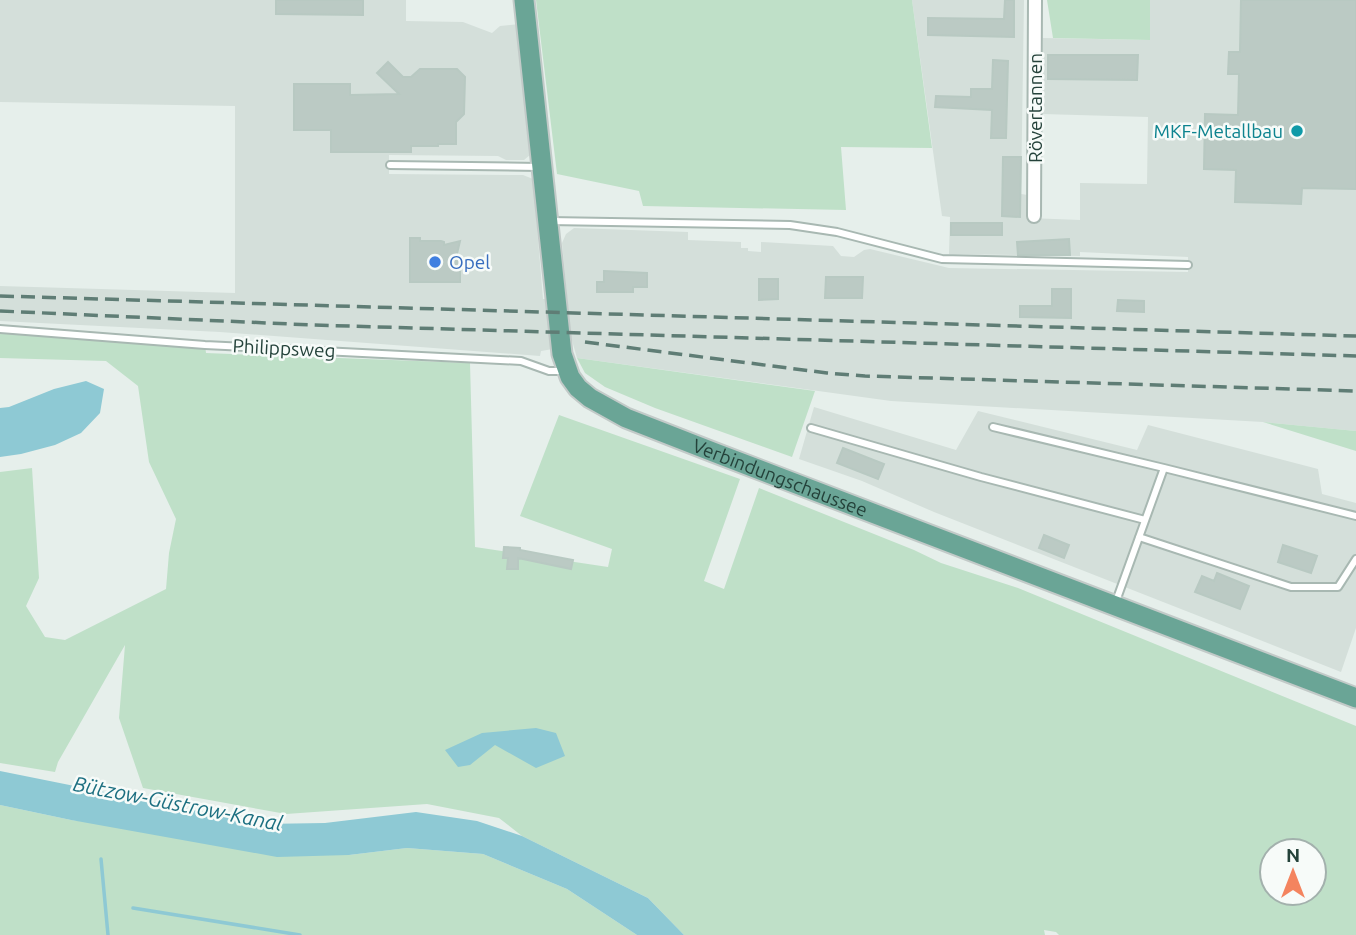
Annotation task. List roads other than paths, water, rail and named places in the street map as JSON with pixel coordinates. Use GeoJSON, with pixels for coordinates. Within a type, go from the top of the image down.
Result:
{"type":"FeatureCollection","features":[{"type":"Feature","properties":{"kind":"main road","name":"Verbindungschaussee"},"geometry":{"type":"LineString","coordinates":[[524,0],[560,341],[567,371],[578,388],[590,398],[626,418],[1356,698]]}},
{"type":"Feature","properties":{"kind":"street","name":"Rövertannen"},"geometry":{"type":"LineString","coordinates":[[1034,216],[1035,0]]}},
{"type":"Feature","properties":{"kind":"lane"},"geometry":{"type":"LineString","coordinates":[[390,165],[543,167]]}},
{"type":"Feature","properties":{"kind":"lane"},"geometry":{"type":"LineString","coordinates":[[549,221],[790,225],[837,232],[942,259],[1188,265]]}},
{"type":"Feature","properties":{"kind":"lane","name":"Philippsweg"},"geometry":{"type":"LineString","coordinates":[[0,329],[205,345],[509,360],[521,361],[549,371],[567,371]]}},
{"type":"Feature","properties":{"kind":"lane"},"geometry":{"type":"LineString","coordinates":[[993,427],[1356,516]]}},
{"type":"Feature","properties":{"kind":"lane"},"geometry":{"type":"LineString","coordinates":[[811,428],[1145,520]]}},
{"type":"Feature","properties":{"kind":"lane"},"geometry":{"type":"LineString","coordinates":[[1114,605],[1164,468]]}},
{"type":"Feature","properties":{"kind":"lane"},"geometry":{"type":"LineString","coordinates":[[1139,537],[1291,587],[1338,587],[1356,559]]}},
{"type":"Feature","properties":{"kind":"water"},"geometry":{"type":"Polygon","coordinates":[[[86,381],[104,389],[100,413],[81,433],[55,445],[0,457],[0,408],[86,381]]]}},
{"type":"Feature","properties":{"kind":"water"},"geometry":{"type":"Polygon","coordinates":[[[536,728],[556,733],[565,756],[536,768],[495,745],[470,765],[458,767],[445,750],[482,733],[536,728]]]}},
{"type":"Feature","properties":{"kind":"water"},"geometry":{"type":"Polygon","coordinates":[[[0,771],[263,824],[325,823],[416,812],[477,821],[522,836],[648,898],[684,935],[637,935],[567,889],[483,854],[407,848],[349,855],[277,857],[0,805],[0,771]]]}},
{"type":"Feature","properties":{"kind":"waterway"},"geometry":{"type":"LineString","coordinates":[[101,859],[108,935]]}},
{"type":"Feature","properties":{"kind":"waterway"},"geometry":{"type":"LineString","coordinates":[[133,908],[300,935]]}},
{"type":"Feature","properties":{"kind":"railway"},"geometry":{"type":"LineString","coordinates":[[0,296],[1356,336]]}},
{"type":"Feature","properties":{"kind":"railway"},"geometry":{"type":"LineString","coordinates":[[0,311],[313,325],[1356,356]]}},
{"type":"Feature","properties":{"kind":"railway"},"geometry":{"type":"LineString","coordinates":[[585,342],[865,376],[1356,391]]}},
{"type":"Feature","properties":{"kind":"place","name":"MKF-Metallbau"},"geometry":{"type":"Point","coordinates":[1297,131]}},
{"type":"Feature","properties":{"kind":"place","name":"Opel"},"geometry":{"type":"Point","coordinates":[435,262]}},
{"type":"Feature","properties":{"kind":"water label","name":"Bützow-Güstrow-Kanal"},"geometry":{"type":"Point","coordinates":[178,803]}}]}
